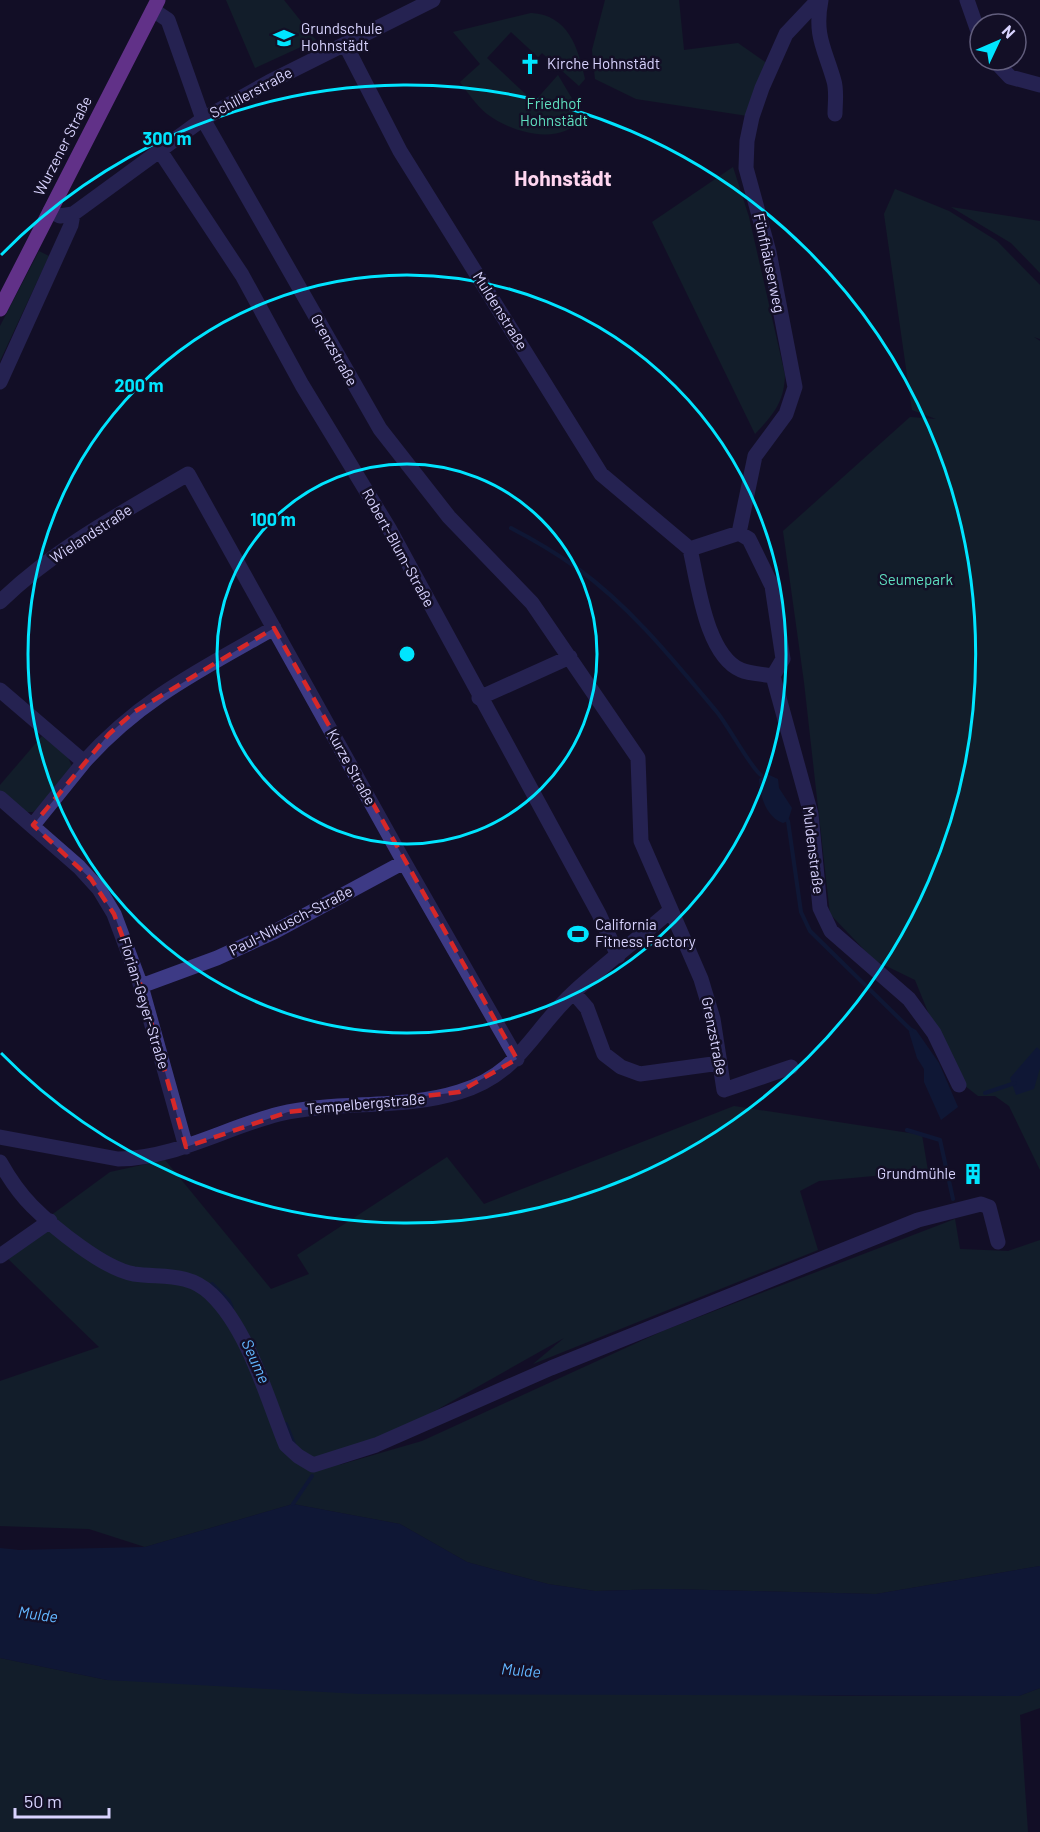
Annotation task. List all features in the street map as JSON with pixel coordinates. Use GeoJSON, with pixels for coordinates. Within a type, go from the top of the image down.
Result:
{"type":"FeatureCollection","features":[{"type":"Feature","properties":{"kind":"main road","name":"Wurzener Straße"},"geometry":{"type":"LineString","coordinates":[[0,309],[156,5]]}},
{"type":"Feature","properties":{"kind":"street","name":"Schillerstraße"},"geometry":{"type":"LineString","coordinates":[[73,214],[203,118],[269,82],[433,0]]}},
{"type":"Feature","properties":{"kind":"street","name":"Fünfhäuserweg"},"geometry":{"type":"LineString","coordinates":[[819,0],[817,19],[819,39],[835,83],[835,114]]}},
{"type":"Feature","properties":{"kind":"street","name":"Fünfhäuserweg"},"geometry":{"type":"LineString","coordinates":[[739,533],[755,456],[769,433],[786,414],[795,387],[769,252],[746,168],[747,141],[762,88],[786,34],[819,0]]}},
{"type":"Feature","properties":{"kind":"street","name":"Grenzstraße"},"geometry":{"type":"LineString","coordinates":[[156,5],[174,30],[187,79],[203,118],[380,429],[449,517],[516,584],[570,657],[638,758],[641,841],[701,979],[713,1019],[724,1090],[791,1067]]}},
{"type":"Feature","properties":{"kind":"street","name":"Muldenstraße"},"geometry":{"type":"LineString","coordinates":[[345,44],[400,152],[601,474],[690,549]]}},
{"type":"Feature","properties":{"kind":"street"},"geometry":{"type":"LineString","coordinates":[[1007,72],[1017,81],[1040,85]]}},
{"type":"Feature","properties":{"kind":"street","name":"Robert-Blum-Straße"},"geometry":{"type":"LineString","coordinates":[[160,151],[242,275],[302,385],[390,530],[598,914],[618,956]]}},
{"type":"Feature","properties":{"kind":"street"},"geometry":{"type":"LineString","coordinates":[[0,382],[71,225],[73,214],[60,216],[50,211]]}},
{"type":"Feature","properties":{"kind":"street","name":"Wielandstraße"},"geometry":{"type":"LineString","coordinates":[[0,602],[42,565],[106,522],[188,474]]}},
{"type":"Feature","properties":{"kind":"street","name":"Kurze Straße"},"geometry":{"type":"LineString","coordinates":[[188,474],[517,1059]]}},
{"type":"Feature","properties":{"kind":"street"},"geometry":{"type":"LineString","coordinates":[[739,533],[749,539],[772,586],[783,659],[773,676],[741,670],[723,656],[713,640],[690,549],[739,533]]}},
{"type":"Feature","properties":{"kind":"street"},"geometry":{"type":"LineString","coordinates":[[33,825],[109,734],[165,690],[274,628]]}},
{"type":"Feature","properties":{"kind":"street"},"geometry":{"type":"LineString","coordinates":[[479,698],[570,657]]}},
{"type":"Feature","properties":{"kind":"street","name":"Muldenstraße"},"geometry":{"type":"LineString","coordinates":[[773,676],[811,814],[820,908],[831,931],[909,999],[934,1033],[959,1085]]}},
{"type":"Feature","properties":{"kind":"street"},"geometry":{"type":"LineString","coordinates":[[0,690],[84,762]]}},
{"type":"Feature","properties":{"kind":"street","name":"Florian-Geyer-Straße"},"geometry":{"type":"LineString","coordinates":[[0,798],[79,867],[106,900],[120,929],[141,986],[186,1148]]}},
{"type":"Feature","properties":{"kind":"street","name":"Paul-Nikusch-Straße"},"geometry":{"type":"LineString","coordinates":[[141,986],[217,958],[274,932],[404,861]]}},
{"type":"Feature","properties":{"kind":"street","name":"Tempelbergstraße"},"geometry":{"type":"LineString","coordinates":[[0,1137],[118,1159],[147,1157],[186,1148],[241,1126],[288,1112],[432,1098],[459,1092],[481,1084],[517,1059],[574,993],[671,910]]}},
{"type":"Feature","properties":{"kind":"street"},"geometry":{"type":"LineString","coordinates":[[574,993],[587,1008],[604,1054],[621,1066],[640,1074],[720,1063]]}},
{"type":"Feature","properties":{"kind":"street"},"geometry":{"type":"LineString","coordinates":[[0,1162],[11,1183],[32,1207],[116,1268],[133,1274],[176,1275],[210,1292],[227,1312],[246,1349],[286,1445],[313,1465],[376,1445],[573,1359],[918,1220],[981,1204],[989,1207],[993,1214],[998,1242]]}},
{"type":"Feature","properties":{"kind":"street"},"geometry":{"type":"LineString","coordinates":[[0,1256],[50,1221]]}},
{"type":"Feature","properties":{"kind":"highlighted area"},"geometry":{"type":"Polygon","coordinates":[[[274,628],[517,1059],[459,1092],[288,1112],[186,1147],[141,986],[114,914],[91,879],[33,825],[109,734],[134,712],[274,628]]]}},
{"type":"Feature","properties":{"kind":"green space"},"geometry":{"type":"Polygon","coordinates":[[[226,0],[284,0],[316,40],[255,68],[226,0]]]}},
{"type":"Feature","properties":{"kind":"green space"},"geometry":{"type":"Polygon","coordinates":[[[605,0],[679,0],[684,50],[738,43],[768,64],[748,116],[636,99],[595,79],[592,50],[605,0]]]}},
{"type":"Feature","properties":{"kind":"green space","name":"Friedhof Hohnstädt"},"geometry":{"type":"Polygon","coordinates":[[[531,13],[544,15],[554,20],[569,35],[579,55],[585,79],[579,86],[542,53],[538,57],[511,32],[487,58],[534,102],[558,75],[583,117],[574,126],[562,132],[536,134],[509,127],[487,114],[460,82],[480,64],[453,32],[531,13]]]}},
{"type":"Feature","properties":{"kind":"green space"},"geometry":{"type":"Polygon","coordinates":[[[733,167],[749,217],[785,375],[783,393],[777,407],[755,434],[652,222],[733,167]]]}},
{"type":"Feature","properties":{"kind":"green space","name":"Seumepark"},"geometry":{"type":"Polygon","coordinates":[[[895,189],[949,211],[997,241],[1040,285],[1040,339],[1034,337],[1040,341],[1040,1170],[1009,1106],[995,1096],[978,1096],[955,1078],[915,980],[874,960],[830,914],[804,682],[783,531],[910,417],[936,419],[912,410],[884,214],[895,189]]]}},
{"type":"Feature","properties":{"kind":"green space"},"geometry":{"type":"Polygon","coordinates":[[[951,207],[1040,221],[1040,273],[1011,243],[951,207]]]}},
{"type":"Feature","properties":{"kind":"green space"},"geometry":{"type":"Polygon","coordinates":[[[39,251],[49,256],[0,361],[0,326],[39,251]]]}},
{"type":"Feature","properties":{"kind":"green space"},"geometry":{"type":"Polygon","coordinates":[[[42,736],[68,757],[72,767],[38,808],[33,812],[25,812],[0,792],[0,785],[42,736]]]}},
{"type":"Feature","properties":{"kind":"green space"},"geometry":{"type":"Polygon","coordinates":[[[734,1106],[922,1135],[928,1171],[819,1181],[800,1191],[818,1250],[533,1364],[564,1338],[339,1465],[422,1441],[665,1330],[955,1219],[960,1249],[1008,1251],[1040,1240],[1040,1566],[876,1594],[665,1589],[595,1591],[548,1584],[467,1562],[400,1524],[293,1504],[145,1547],[89,1529],[0,1526],[0,1381],[99,1347],[1,1252],[110,1172],[165,1160],[271,1289],[309,1274],[297,1255],[447,1157],[484,1204],[734,1106]]]}},
{"type":"Feature","properties":{"kind":"green space"},"geometry":{"type":"Polygon","coordinates":[[[0,1658],[107,1680],[839,1696],[1019,1696],[1040,1688],[1040,1708],[1020,1715],[1028,1832],[0,1832],[0,1658]]]}},
{"type":"Feature","properties":{"kind":"water"},"geometry":{"type":"Polygon","coordinates":[[[767,774],[778,779],[779,788],[792,808],[788,821],[783,823],[772,816],[763,799],[759,779],[767,774]]]}},
{"type":"Feature","properties":{"kind":"water"},"geometry":{"type":"Polygon","coordinates":[[[912,1028],[916,1030],[939,1063],[958,1107],[941,1120],[924,1082],[924,1069],[917,1058],[909,1032],[912,1028]]]}},
{"type":"Feature","properties":{"kind":"water"},"geometry":{"type":"Polygon","coordinates":[[[1037,1047],[1040,1050],[1040,1068],[1034,1089],[1016,1095],[1010,1078],[1037,1047]]]}},
{"type":"Feature","properties":{"kind":"water","name":"Mulde"},"geometry":{"type":"Polygon","coordinates":[[[293,1504],[400,1524],[467,1562],[548,1584],[595,1591],[665,1589],[876,1594],[1040,1566],[1040,1688],[1019,1696],[360,1694],[107,1680],[0,1658],[0,1548],[19,1550],[145,1547],[293,1504]]]}},
{"type":"Feature","properties":{"kind":"waterway"},"geometry":{"type":"LineString","coordinates":[[511,528],[577,568],[616,600],[717,712],[761,775]]}},
{"type":"Feature","properties":{"kind":"waterway"},"geometry":{"type":"LineString","coordinates":[[788,821],[801,912],[810,931],[911,1030]]}},
{"type":"Feature","properties":{"kind":"waterway"},"geometry":{"type":"LineString","coordinates":[[985,1093],[1015,1083]]}},
{"type":"Feature","properties":{"kind":"waterway"},"geometry":{"type":"LineString","coordinates":[[907,1130],[940,1140],[953,1199]]}},
{"type":"Feature","properties":{"kind":"waterway","name":"Seume"},"geometry":{"type":"LineString","coordinates":[[212,1284],[229,1301],[232,1308]]}},
{"type":"Feature","properties":{"kind":"waterway","name":"Seume"},"geometry":{"type":"LineString","coordinates":[[286,1424],[294,1444]]}},
{"type":"Feature","properties":{"kind":"waterway","name":"Seume"},"geometry":{"type":"LineString","coordinates":[[293,1504],[312,1476]]}},
{"type":"Feature","properties":{"kind":"place","name":"Grundschule Hohnstädt"},"geometry":{"type":"Point","coordinates":[284,38]}},
{"type":"Feature","properties":{"kind":"place","name":"Kirche Hohnstädt"},"geometry":{"type":"Point","coordinates":[530,64]}},
{"type":"Feature","properties":{"kind":"place","name":"California Fitness Factory"},"geometry":{"type":"Point","coordinates":[578,934]}},
{"type":"Feature","properties":{"kind":"place","name":"Grundmühle"},"geometry":{"type":"Point","coordinates":[973,1174]}},
{"type":"Feature","properties":{"kind":"district","name":"Hohnstädt"},"geometry":{"type":"Point","coordinates":[563,179]}}]}
